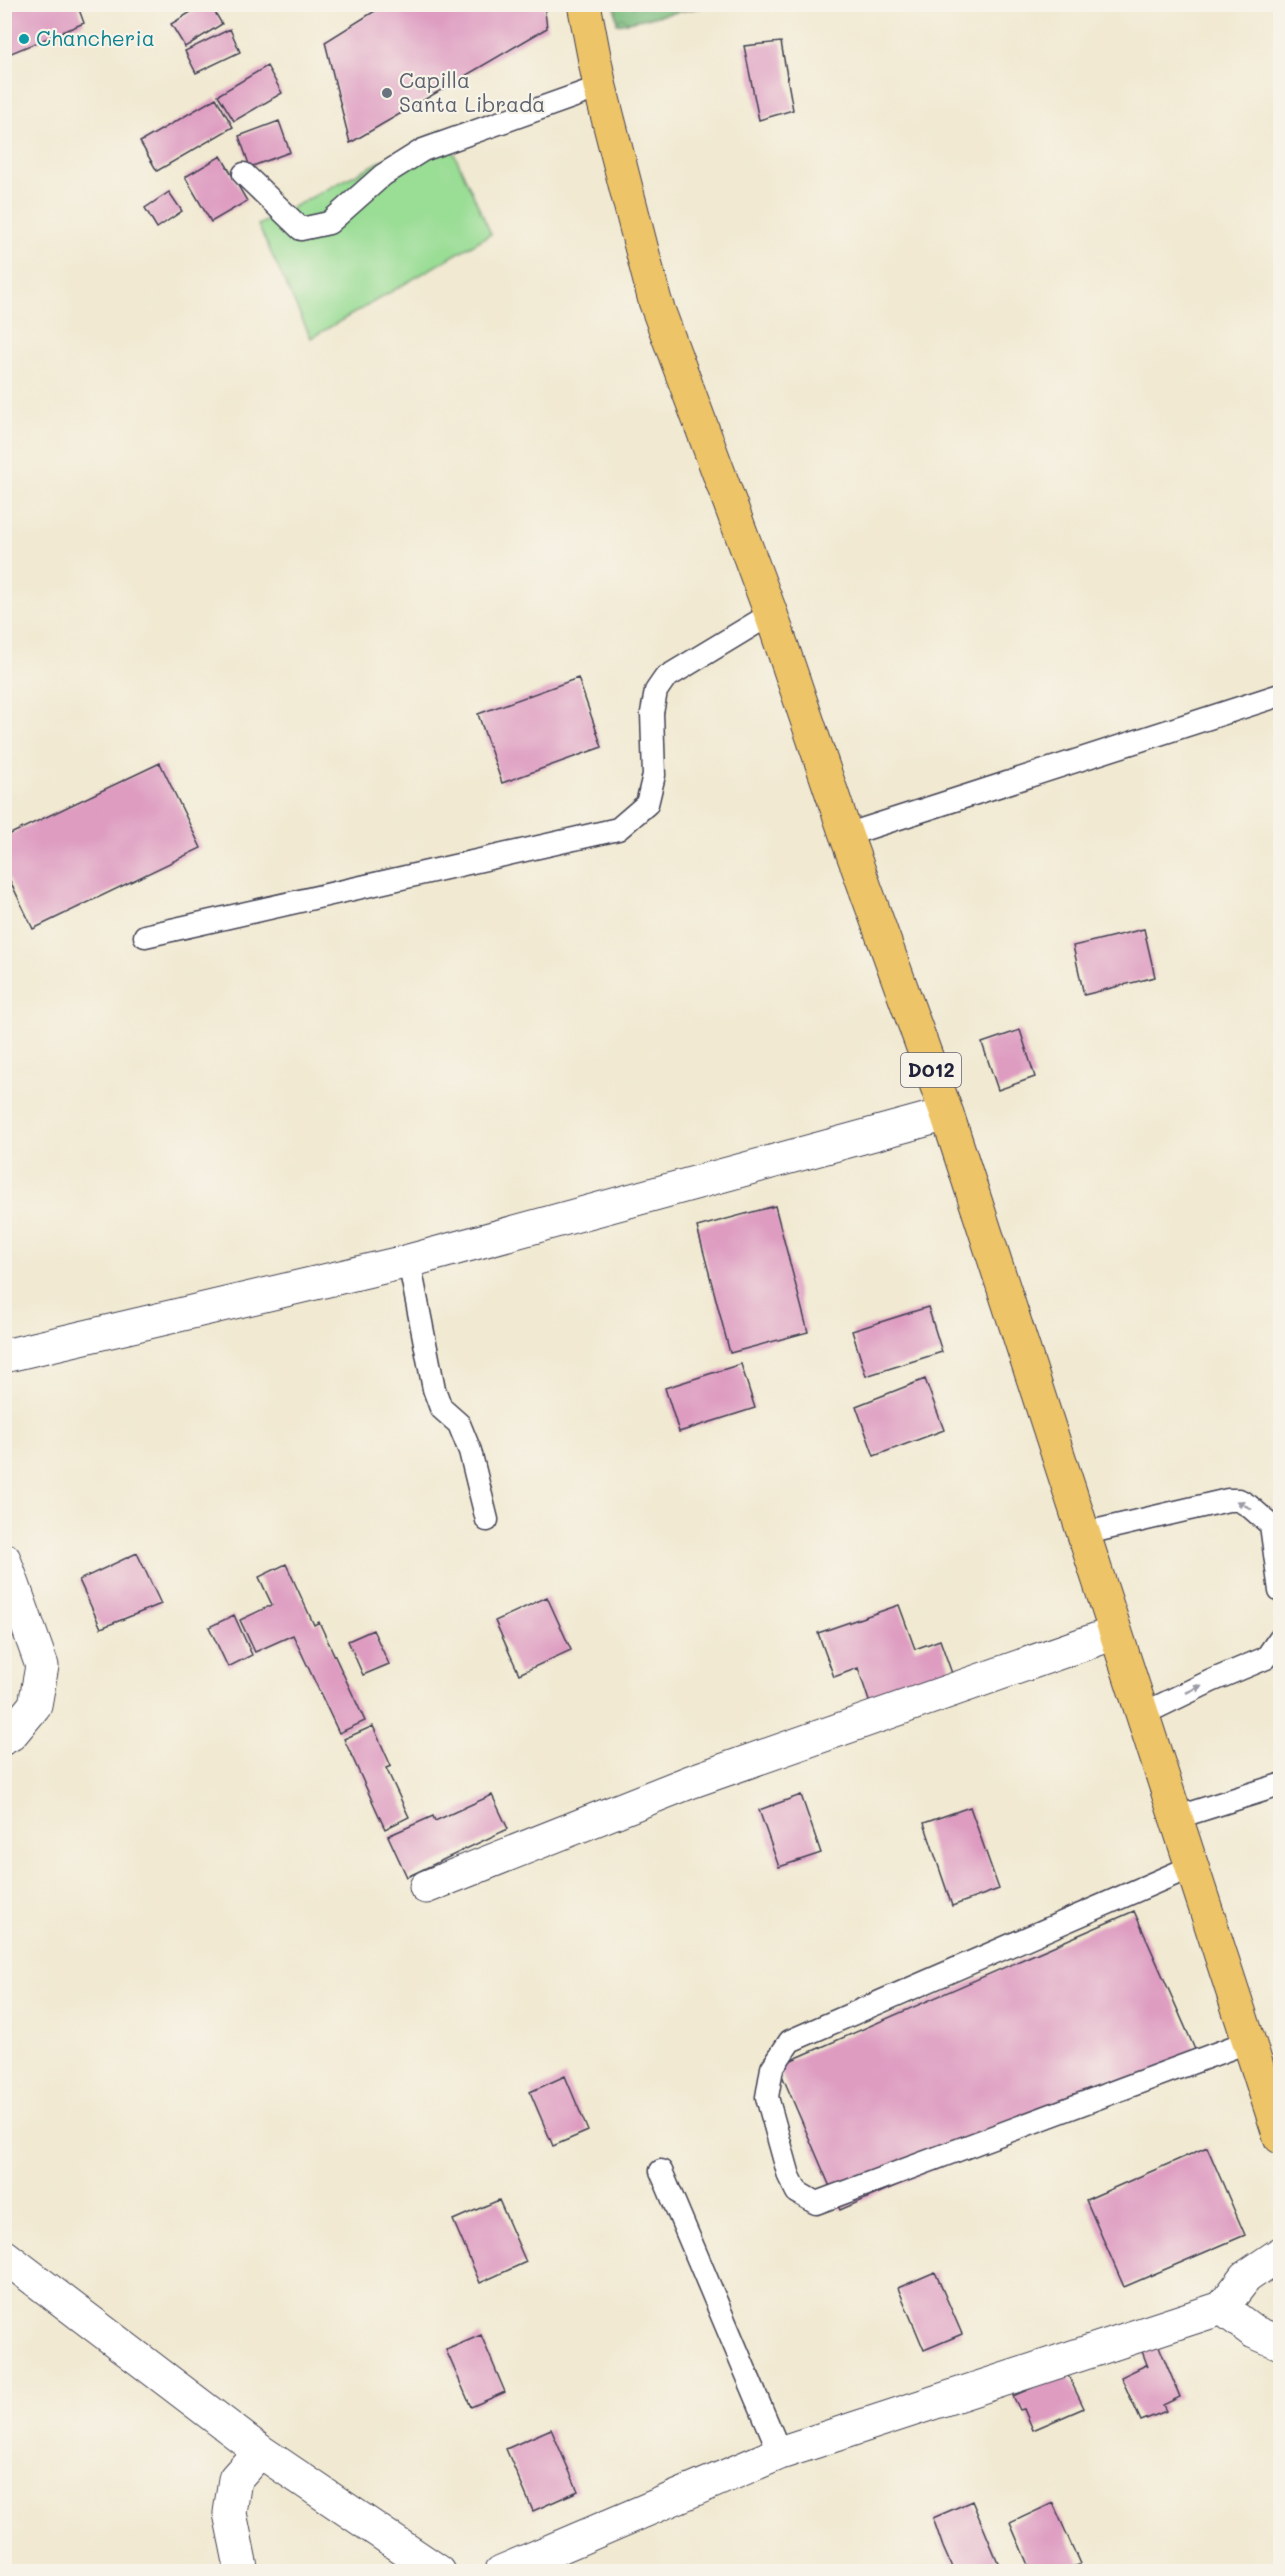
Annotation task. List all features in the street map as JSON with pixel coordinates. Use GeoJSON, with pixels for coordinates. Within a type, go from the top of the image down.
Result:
{"type":"FeatureCollection","features":[{"type":"Feature","properties":{"kind":"main road","name":"D012"},"geometry":{"type":"LineString","coordinates":[[584,4],[600,87],[655,301],[771,614],[846,835],[947,1114],[1082,1534],[1281,2137]]}},
{"type":"Feature","properties":{"kind":"street"},"geometry":{"type":"LineString","coordinates":[[4,1356],[409,1261],[947,1114]]}},
{"type":"Feature","properties":{"kind":"street"},"geometry":{"type":"LineString","coordinates":[[4,1558],[42,1666],[35,1705],[11,1734],[4,1738]]}},
{"type":"Feature","properties":{"kind":"street"},"geometry":{"type":"LineString","coordinates":[[426,1887],[690,1782],[1115,1633]]}},
{"type":"Feature","properties":{"kind":"street"},"geometry":{"type":"LineString","coordinates":[[501,2571],[780,2452],[1222,2308],[1246,2277],[1281,2254]]}},
{"type":"Feature","properties":{"kind":"street"},"geometry":{"type":"LineString","coordinates":[[4,2256],[260,2451],[439,2571]]}},
{"type":"Feature","properties":{"kind":"street"},"geometry":{"type":"LineString","coordinates":[[1222,2308],[1254,2332],[1281,2343]]}},
{"type":"Feature","properties":{"kind":"street"},"geometry":{"type":"LineString","coordinates":[[242,2571],[230,2513],[235,2479],[260,2451]]}},
{"type":"Feature","properties":{"kind":"lane"},"geometry":{"type":"LineString","coordinates":[[244,174],[301,229],[329,223],[383,175],[423,150],[600,87]]}},
{"type":"Feature","properties":{"kind":"lane"},"geometry":{"type":"LineString","coordinates":[[145,936],[618,829],[647,804],[654,774],[652,713],[656,691],[664,678],[771,614]]}},
{"type":"Feature","properties":{"kind":"lane"},"geometry":{"type":"LineString","coordinates":[[846,835],[1281,695]]}},
{"type":"Feature","properties":{"kind":"lane"},"geometry":{"type":"LineString","coordinates":[[409,1261],[434,1389],[441,1408],[459,1424],[487,1520]]}},
{"type":"Feature","properties":{"kind":"lane"},"geometry":{"type":"LineString","coordinates":[[1082,1534],[1228,1500],[1239,1500],[1270,1525],[1281,1591]]}},
{"type":"Feature","properties":{"kind":"lane"},"geometry":{"type":"LineString","coordinates":[[1142,1715],[1211,1680],[1266,1658],[1281,1638]]}},
{"type":"Feature","properties":{"kind":"lane"},"geometry":{"type":"LineString","coordinates":[[1175,1818],[1281,1785]]}},
{"type":"Feature","properties":{"kind":"lane"},"geometry":{"type":"LineString","coordinates":[[1193,1866],[790,2041],[772,2068],[767,2097],[789,2176],[797,2192],[816,2203],[1250,2041]]}},
{"type":"Feature","properties":{"kind":"lane"},"geometry":{"type":"LineString","coordinates":[[662,2171],[780,2452]]}},
{"type":"Feature","properties":{"kind":"green space"},"geometry":{"type":"Polygon","coordinates":[[[615,4],[713,4],[713,5],[617,24],[615,4]]]}},
{"type":"Feature","properties":{"kind":"green space"},"geometry":{"type":"Polygon","coordinates":[[[443,129],[491,234],[311,338],[258,225],[443,129]]]}},
{"type":"Feature","properties":{"kind":"building","name":"Chancheria"},"geometry":{"type":"Polygon","coordinates":[[[4,4],[77,4],[84,23],[4,56],[4,4]]]}},
{"type":"Feature","properties":{"kind":"building"},"geometry":{"type":"Polygon","coordinates":[[[204,4],[210,4],[222,24],[185,47],[171,24],[204,4]]]}},
{"type":"Feature","properties":{"kind":"building","name":"Capilla Santa Librada"},"geometry":{"type":"Polygon","coordinates":[[[386,4],[544,4],[547,28],[350,143],[325,42],[386,4]]]}},
{"type":"Feature","properties":{"kind":"building"},"geometry":{"type":"Polygon","coordinates":[[[230,29],[240,52],[196,73],[185,51],[230,29]]]}},
{"type":"Feature","properties":{"kind":"building"},"geometry":{"type":"Polygon","coordinates":[[[781,42],[793,110],[759,120],[744,46],[781,42]]]}},
{"type":"Feature","properties":{"kind":"building"},"geometry":{"type":"Polygon","coordinates":[[[267,66],[282,93],[234,121],[218,95],[267,66]]]}},
{"type":"Feature","properties":{"kind":"building"},"geometry":{"type":"Polygon","coordinates":[[[216,98],[233,127],[157,171],[140,142],[216,98]]]}},
{"type":"Feature","properties":{"kind":"building"},"geometry":{"type":"Polygon","coordinates":[[[279,121],[290,152],[250,167],[239,136],[279,121]]]}},
{"type":"Feature","properties":{"kind":"building"},"geometry":{"type":"Polygon","coordinates":[[[221,156],[247,201],[211,222],[185,177],[221,156]]]}},
{"type":"Feature","properties":{"kind":"building"},"geometry":{"type":"Polygon","coordinates":[[[169,192],[182,211],[157,228],[145,208],[169,192]]]}},
{"type":"Feature","properties":{"kind":"building"},"geometry":{"type":"Polygon","coordinates":[[[578,678],[602,747],[502,783],[478,714],[578,678]]]}},
{"type":"Feature","properties":{"kind":"building"},"geometry":{"type":"Polygon","coordinates":[[[160,763],[201,848],[33,929],[4,868],[4,837],[160,763]]]}},
{"type":"Feature","properties":{"kind":"building"},"geometry":{"type":"Polygon","coordinates":[[[1144,929],[1155,977],[1084,995],[1073,946],[1144,929]]]}},
{"type":"Feature","properties":{"kind":"building"},"geometry":{"type":"Polygon","coordinates":[[[1020,1030],[1035,1077],[998,1090],[982,1043],[1020,1030]]]}},
{"type":"Feature","properties":{"kind":"building"},"geometry":{"type":"Polygon","coordinates":[[[775,1206],[808,1332],[730,1353],[697,1227],[775,1206]]]}},
{"type":"Feature","properties":{"kind":"building"},"geometry":{"type":"Polygon","coordinates":[[[928,1307],[942,1352],[866,1376],[852,1331],[928,1307]]]}},
{"type":"Feature","properties":{"kind":"building"},"geometry":{"type":"Polygon","coordinates":[[[741,1364],[755,1408],[679,1432],[665,1388],[741,1364]]]}},
{"type":"Feature","properties":{"kind":"building"},"geometry":{"type":"Polygon","coordinates":[[[925,1379],[944,1430],[874,1456],[856,1406],[925,1379]]]}},
{"type":"Feature","properties":{"kind":"building"},"geometry":{"type":"Polygon","coordinates":[[[137,1553],[161,1604],[101,1628],[79,1580],[137,1553]]]}},
{"type":"Feature","properties":{"kind":"building"},"geometry":{"type":"Polygon","coordinates":[[[286,1564],[314,1625],[319,1622],[365,1721],[339,1733],[293,1635],[255,1652],[240,1620],[272,1605],[259,1577],[286,1564]]]}},
{"type":"Feature","properties":{"kind":"building"},"geometry":{"type":"Polygon","coordinates":[[[547,1597],[571,1650],[519,1674],[495,1621],[547,1597]]]}},
{"type":"Feature","properties":{"kind":"building"},"geometry":{"type":"Polygon","coordinates":[[[899,1605],[915,1649],[940,1640],[954,1679],[871,1707],[858,1668],[834,1677],[818,1633],[899,1605]]]}},
{"type":"Feature","properties":{"kind":"building"},"geometry":{"type":"Polygon","coordinates":[[[234,1615],[252,1655],[228,1667],[209,1627],[234,1615]]]}},
{"type":"Feature","properties":{"kind":"building"},"geometry":{"type":"Polygon","coordinates":[[[373,1630],[389,1664],[363,1675],[348,1641],[373,1630]]]}},
{"type":"Feature","properties":{"kind":"building"},"geometry":{"type":"Polygon","coordinates":[[[373,1726],[391,1766],[386,1768],[409,1817],[385,1829],[344,1739],[373,1726]]]}},
{"type":"Feature","properties":{"kind":"building"},"geometry":{"type":"Polygon","coordinates":[[[492,1795],[508,1829],[407,1877],[388,1836],[433,1816],[435,1821],[492,1795]]]}},
{"type":"Feature","properties":{"kind":"building"},"geometry":{"type":"Polygon","coordinates":[[[801,1795],[821,1853],[779,1867],[759,1810],[801,1795]]]}},
{"type":"Feature","properties":{"kind":"building"},"geometry":{"type":"Polygon","coordinates":[[[970,1807],[999,1889],[952,1906],[924,1823],[970,1807]]]}},
{"type":"Feature","properties":{"kind":"building"},"geometry":{"type":"Polygon","coordinates":[[[1134,1911],[1197,2054],[840,2210],[778,2066],[1134,1911]]]}},
{"type":"Feature","properties":{"kind":"building"},"geometry":{"type":"Polygon","coordinates":[[[565,2076],[588,2131],[553,2146],[530,2092],[565,2076]]]}},
{"type":"Feature","properties":{"kind":"building"},"geometry":{"type":"Polygon","coordinates":[[[1207,2147],[1245,2235],[1124,2287],[1086,2200],[1207,2147]]]}},
{"type":"Feature","properties":{"kind":"building"},"geometry":{"type":"Polygon","coordinates":[[[499,2200],[526,2262],[480,2283],[453,2220],[499,2200]]]}},
{"type":"Feature","properties":{"kind":"building"},"geometry":{"type":"Polygon","coordinates":[[[935,2272],[962,2334],[924,2350],[898,2288],[935,2272]]]}},
{"type":"Feature","properties":{"kind":"building"},"geometry":{"type":"Polygon","coordinates":[[[481,2335],[505,2392],[471,2407],[446,2350],[481,2335]]]}},
{"type":"Feature","properties":{"kind":"building"},"geometry":{"type":"Polygon","coordinates":[[[1156,2339],[1180,2397],[1163,2405],[1166,2411],[1141,2421],[1121,2377],[1146,2365],[1148,2367],[1140,2346],[1156,2339]]]}},
{"type":"Feature","properties":{"kind":"building"},"geometry":{"type":"Polygon","coordinates":[[[1067,2373],[1084,2408],[1033,2430],[1024,2409],[1020,2410],[1013,2396],[1067,2373]]]}},
{"type":"Feature","properties":{"kind":"building"},"geometry":{"type":"Polygon","coordinates":[[[551,2429],[578,2491],[533,2511],[506,2449],[551,2429]]]}},
{"type":"Feature","properties":{"kind":"building"},"geometry":{"type":"Polygon","coordinates":[[[972,2501],[1002,2572],[954,2572],[943,2547],[933,2518],[972,2501]]]}},
{"type":"Feature","properties":{"kind":"building"},"geometry":{"type":"Polygon","coordinates":[[[1053,2503],[1080,2564],[1061,2572],[1031,2572],[1010,2523],[1053,2503]]]}},
{"type":"Feature","properties":{"kind":"place","name":"Chancheria"},"geometry":{"type":"Point","coordinates":[24,39]}},
{"type":"Feature","properties":{"kind":"place","name":"Capilla Santa Librada"},"geometry":{"type":"Point","coordinates":[387,93]}}]}
